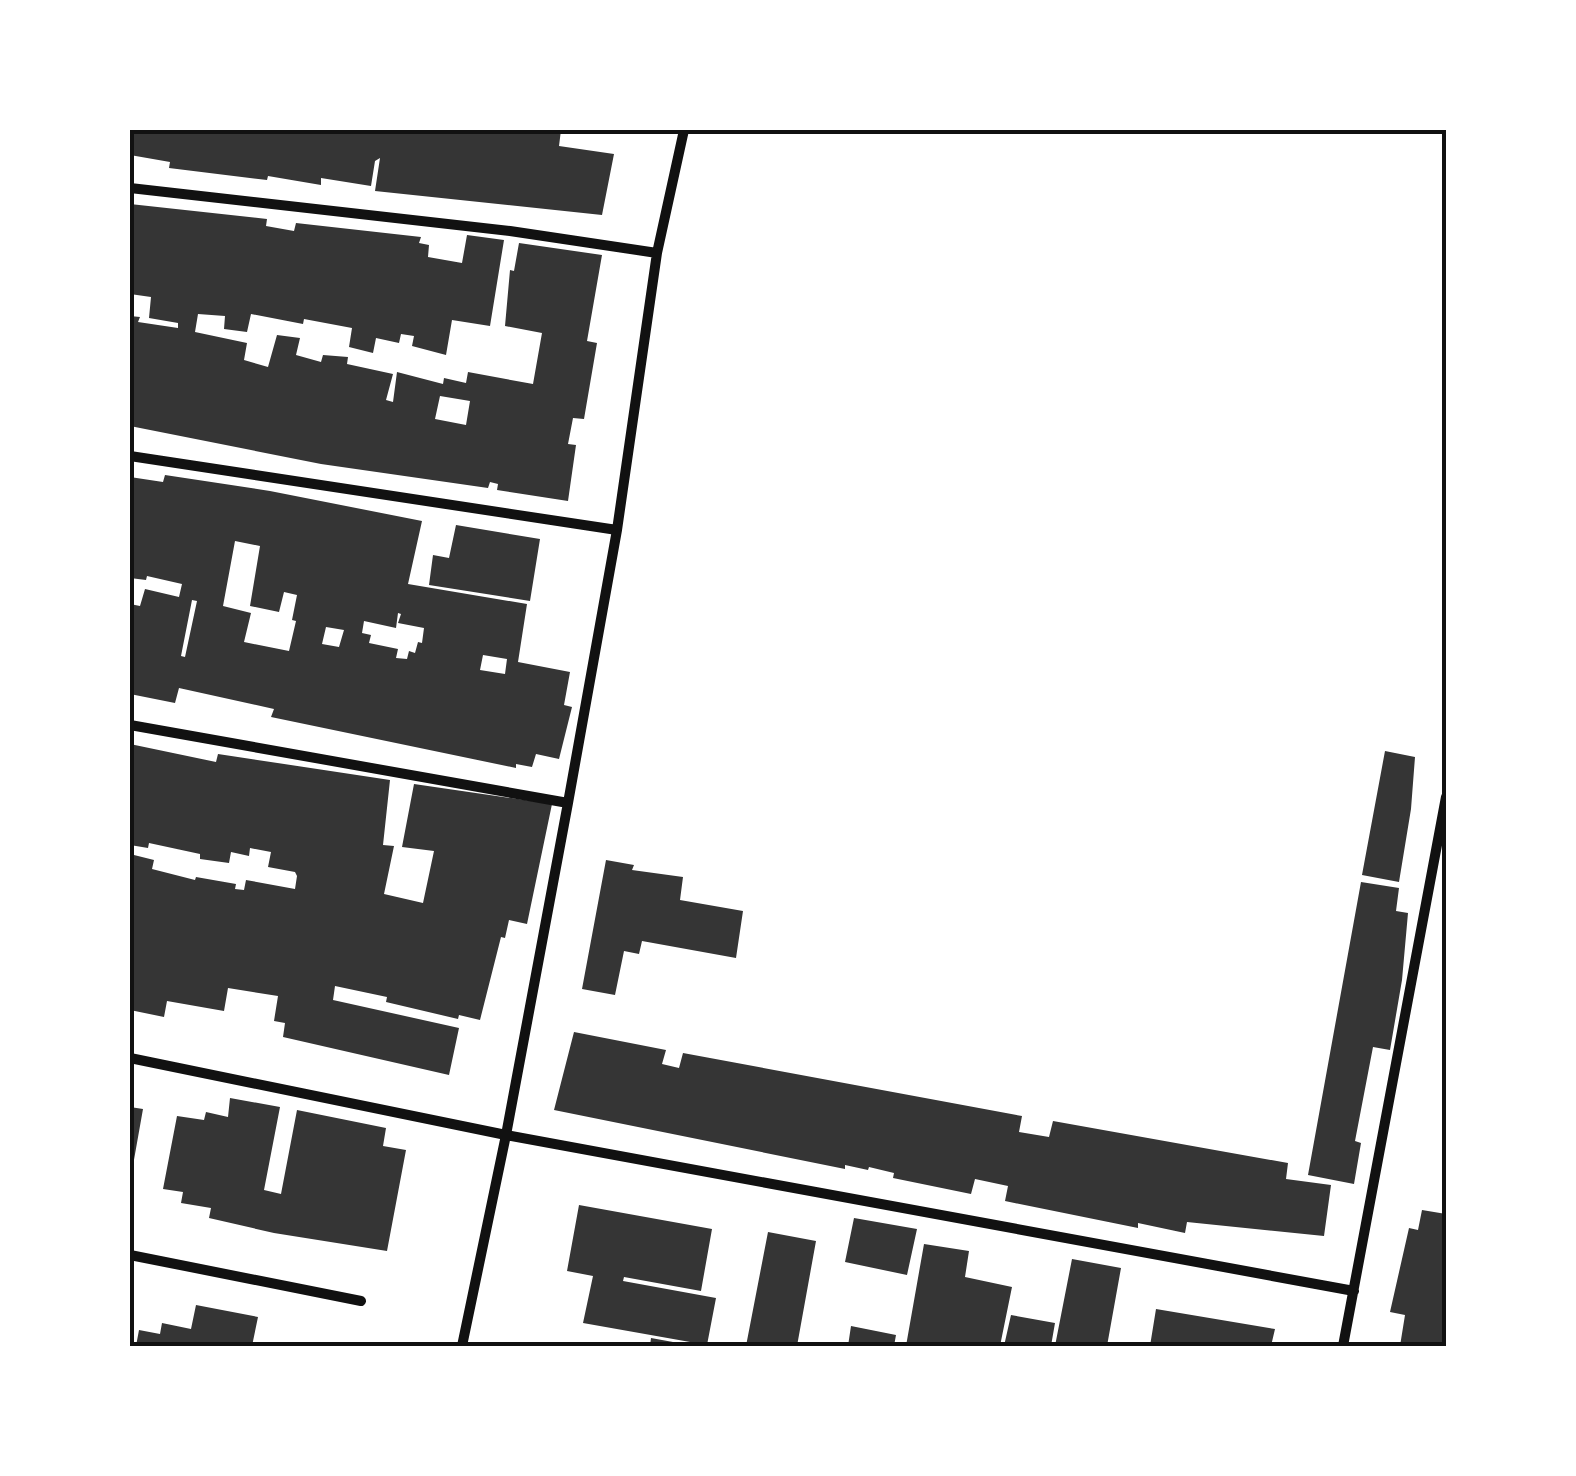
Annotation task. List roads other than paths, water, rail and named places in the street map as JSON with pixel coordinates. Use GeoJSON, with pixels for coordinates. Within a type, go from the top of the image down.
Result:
{"type":"FeatureCollection","features":[{"type":"Feature","properties":{"kind":"street"},"geometry":{"type":"LineString","coordinates":[[462,1346],[568,802],[617,530],[657,253],[684,130]]}},
{"type":"Feature","properties":{"kind":"street"},"geometry":{"type":"LineString","coordinates":[[130,188],[510,231],[657,253]]}},
{"type":"Feature","properties":{"kind":"street"},"geometry":{"type":"LineString","coordinates":[[130,456],[617,530]]}},
{"type":"Feature","properties":{"kind":"street"},"geometry":{"type":"LineString","coordinates":[[130,725],[568,802]]}},
{"type":"Feature","properties":{"kind":"street"},"geometry":{"type":"LineString","coordinates":[[1342,1346],[1446,798]]}},
{"type":"Feature","properties":{"kind":"street"},"geometry":{"type":"LineString","coordinates":[[130,1058],[506,1135],[1354,1290]]}},
{"type":"Feature","properties":{"kind":"street"},"geometry":{"type":"LineString","coordinates":[[130,1255],[361,1301]]}}]}
